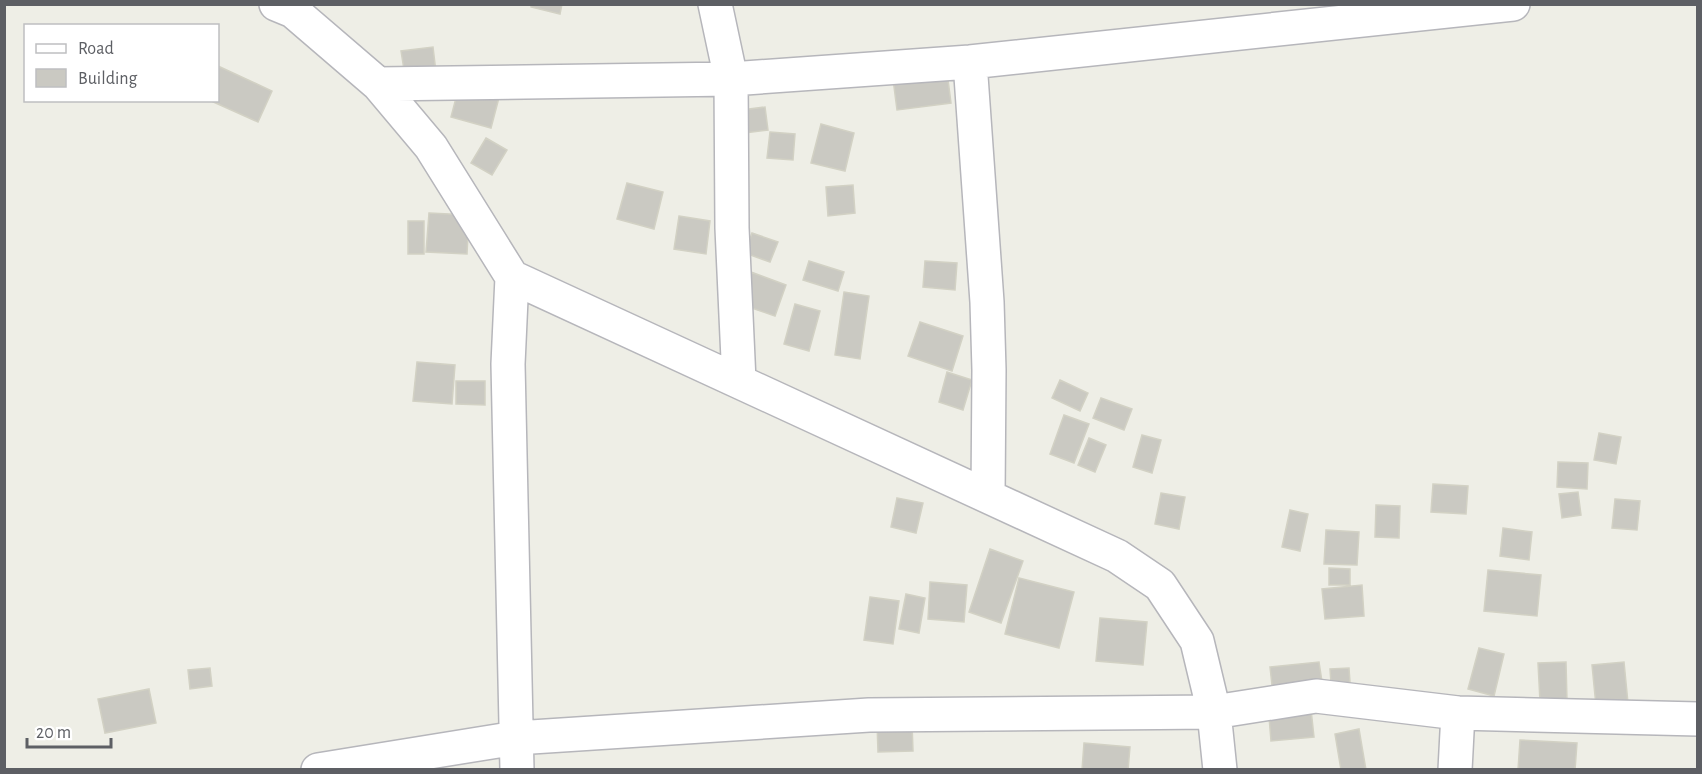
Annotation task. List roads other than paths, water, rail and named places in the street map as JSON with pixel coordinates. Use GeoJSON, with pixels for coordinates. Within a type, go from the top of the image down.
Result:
{"type":"FeatureCollection","features":[{"type":"Feature","properties":{"kind":"street"},"geometry":{"type":"LineString","coordinates":[[276,4],[293,11],[378,84],[431,147],[512,277],[1117,556],[1160,585],[1197,641],[1214,712],[1220,770]]}},
{"type":"Feature","properties":{"kind":"street"},"geometry":{"type":"LineString","coordinates":[[716,4],[731,79],[732,228],[739,381]]}},
{"type":"Feature","properties":{"kind":"street"},"geometry":{"type":"LineString","coordinates":[[378,84],[731,79],[970,62],[1513,4]]}},
{"type":"Feature","properties":{"kind":"street"},"geometry":{"type":"LineString","coordinates":[[970,62],[987,302],[988,496]]}},
{"type":"Feature","properties":{"kind":"street"},"geometry":{"type":"LineString","coordinates":[[512,277],[508,364],[517,754]]}},
{"type":"Feature","properties":{"kind":"street"},"geometry":{"type":"LineString","coordinates":[[318,770],[517,754],[869,715],[1214,712],[1316,696],[1458,713],[1698,719]]}},
{"type":"Feature","properties":{"kind":"street"},"geometry":{"type":"LineString","coordinates":[[1455,770],[1458,713]]}}]}
